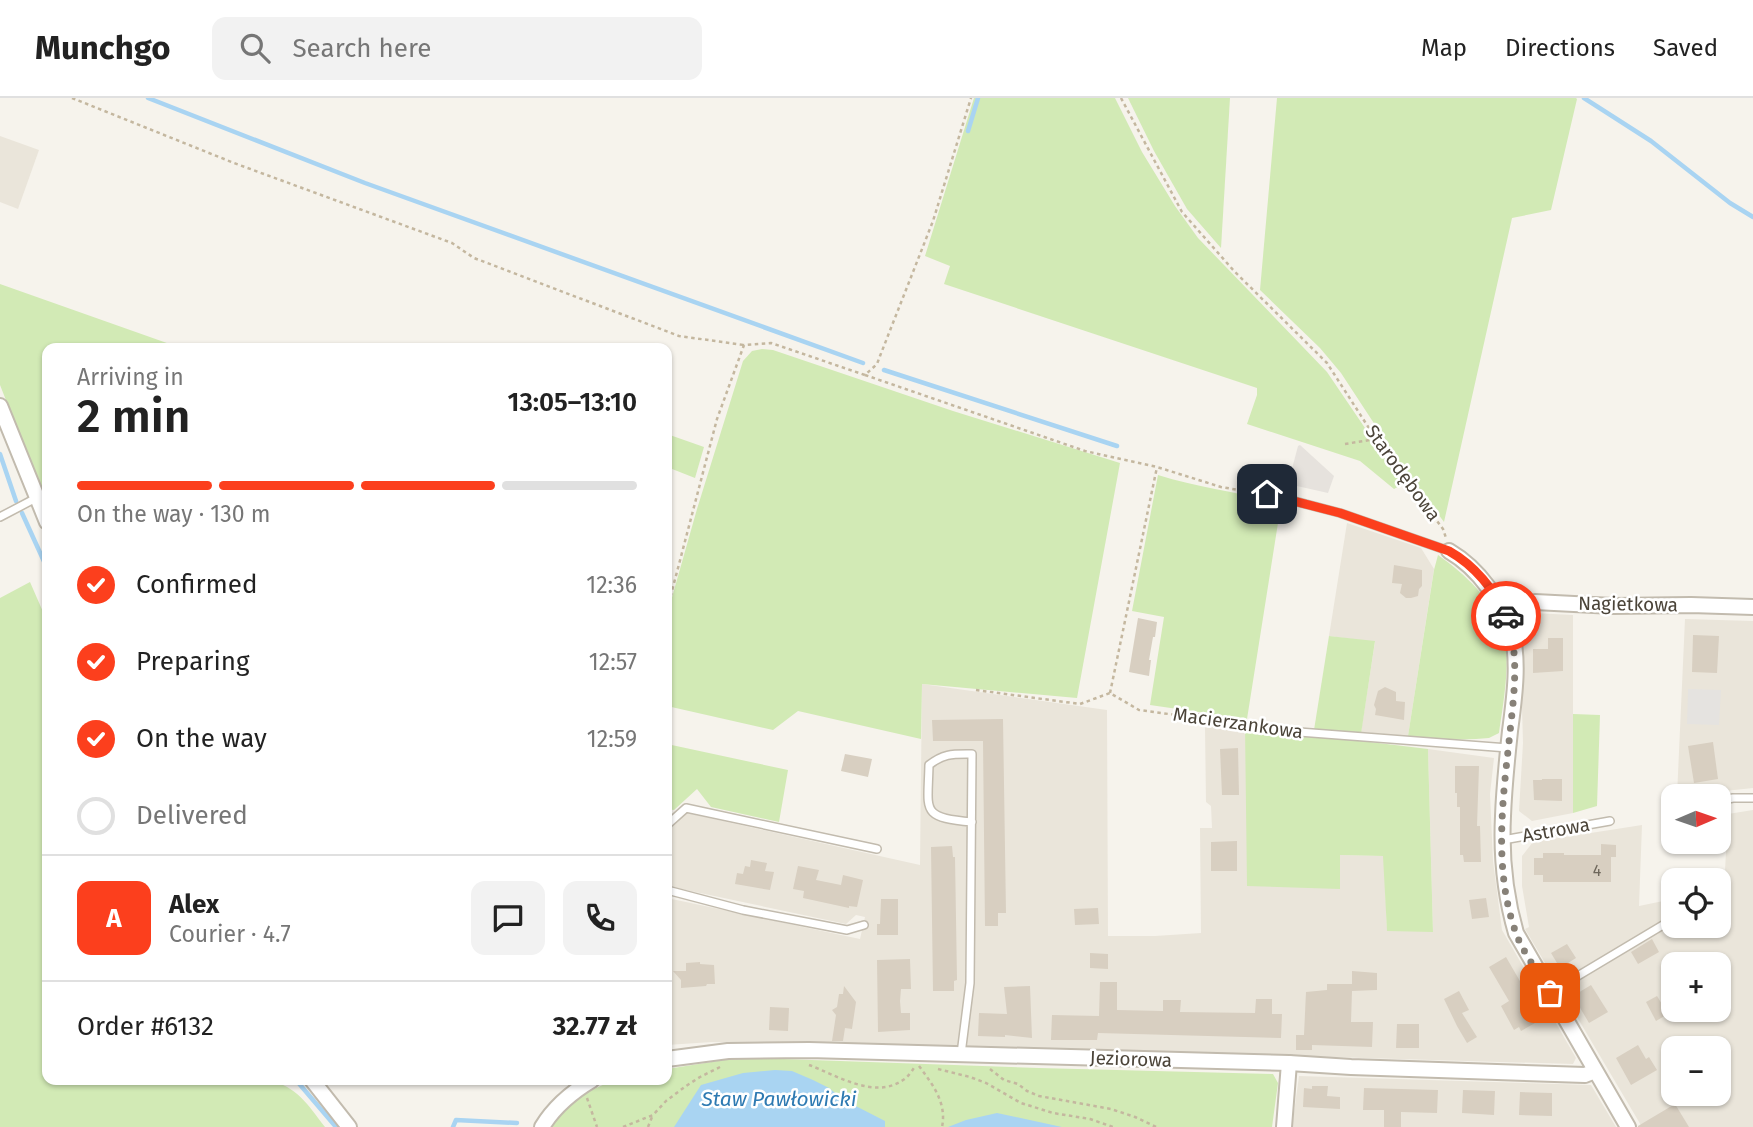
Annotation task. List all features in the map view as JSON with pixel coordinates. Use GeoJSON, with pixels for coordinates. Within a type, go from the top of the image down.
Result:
{"type":"FeatureCollection","features":[{"type":"Feature","properties":{"kind":"street"},"geometry":{"type":"LineString","coordinates":[[0,406],[42,508]]}},
{"type":"Feature","properties":{"kind":"street"},"geometry":{"type":"LineString","coordinates":[[1449,551],[1475,570],[1504,611],[1511,629],[1515,679],[1503,808],[1503,860],[1508,905],[1516,933],[1628,1127]]}},
{"type":"Feature","properties":{"kind":"street","name":"Nagietkowa"},"geometry":{"type":"LineString","coordinates":[[1504,611],[1535,602],[1613,606],[1753,607]]}},
{"type":"Feature","properties":{"kind":"street","name":"Jeziorowa"},"geometry":{"type":"LineString","coordinates":[[672,1058],[728,1051],[809,1050],[1290,1063],[1585,1075],[1595,1071]]}},
{"type":"Feature","properties":{"kind":"street"},"geometry":{"type":"LineString","coordinates":[[1284,1127],[1290,1063]]}},
{"type":"Feature","properties":{"kind":"street"},"geometry":{"type":"LineString","coordinates":[[316,1085],[349,1127]]}},
{"type":"Feature","properties":{"kind":"street"},"geometry":{"type":"LineString","coordinates":[[542,1127],[558,1106],[582,1085]]}},
{"type":"Feature","properties":{"kind":"lane"},"geometry":{"type":"LineString","coordinates":[[1267,494],[1340,513],[1449,551]]}},
{"type":"Feature","properties":{"kind":"lane"},"geometry":{"type":"LineString","coordinates":[[0,517],[38,497]]}},
{"type":"Feature","properties":{"kind":"lane","name":"Macierzankowa"},"geometry":{"type":"LineString","coordinates":[[1200,718],[1286,731],[1508,748]]}},
{"type":"Feature","properties":{"kind":"lane"},"geometry":{"type":"LineString","coordinates":[[961,1055],[970,983],[972,822],[972,754],[940,756],[929,765],[928,807],[934,815],[946,820],[972,822]]}},
{"type":"Feature","properties":{"kind":"lane"},"geometry":{"type":"LineString","coordinates":[[1731,798],[1753,798]]}},
{"type":"Feature","properties":{"kind":"lane"},"geometry":{"type":"LineString","coordinates":[[672,821],[686,808],[877,849]]}},
{"type":"Feature","properties":{"kind":"lane","name":"Astrowa"},"geometry":{"type":"LineString","coordinates":[[1503,840],[1609,821]]}},
{"type":"Feature","properties":{"kind":"lane"},"geometry":{"type":"LineString","coordinates":[[672,891],[743,910],[847,930],[864,925]]}},
{"type":"Feature","properties":{"kind":"lane"},"geometry":{"type":"LineString","coordinates":[[1550,993],[1661,926]]}},
{"type":"Feature","properties":{"kind":"path"},"geometry":{"type":"LineString","coordinates":[[72,98],[234,163],[452,243],[474,258],[680,335],[744,345],[771,343],[1085,451],[1157,467],[1221,487],[1267,494]]}},
{"type":"Feature","properties":{"kind":"path"},"geometry":{"type":"LineString","coordinates":[[865,375],[877,364],[924,246],[971,98]]}},
{"type":"Feature","properties":{"kind":"path","name":"Starodębowa"},"geometry":{"type":"LineString","coordinates":[[1121,98],[1182,212],[1234,271],[1327,363],[1376,439],[1443,528],[1449,551]]}},
{"type":"Feature","properties":{"kind":"path"},"geometry":{"type":"LineString","coordinates":[[672,591],[717,419],[744,345]]}},
{"type":"Feature","properties":{"kind":"path"},"geometry":{"type":"LineString","coordinates":[[1345,444],[1376,439]]}},
{"type":"Feature","properties":{"kind":"path"},"geometry":{"type":"LineString","coordinates":[[976,690],[1080,704],[1110,693],[1157,467]]}},
{"type":"Feature","properties":{"kind":"path","name":"Macierzankowa"},"geometry":{"type":"LineString","coordinates":[[1110,693],[1139,710],[1200,718]]}},
{"type":"Feature","properties":{"kind":"path"},"geometry":{"type":"LineString","coordinates":[[979,1055],[992,1072],[1004,1080],[1018,1083],[1027,1091],[1040,1096],[1111,1109],[1135,1116],[1156,1127]]}},
{"type":"Feature","properties":{"kind":"path"},"geometry":{"type":"LineString","coordinates":[[802,1063],[850,1083],[883,1087],[902,1081],[919,1066],[926,1067]]}},
{"type":"Feature","properties":{"kind":"path"},"geometry":{"type":"LineString","coordinates":[[648,1127],[653,1115],[666,1101],[700,1077],[729,1065]]}},
{"type":"Feature","properties":{"kind":"path"},"geometry":{"type":"LineString","coordinates":[[919,1066],[941,1100],[944,1116],[942,1127]]}},
{"type":"Feature","properties":{"kind":"path"},"geometry":{"type":"LineString","coordinates":[[938,1069],[986,1083],[1021,1103],[1113,1127]]}},
{"type":"Feature","properties":{"kind":"path"},"geometry":{"type":"LineString","coordinates":[[588,1085],[597,1127]]}},
{"type":"Feature","properties":{"kind":"path"},"geometry":{"type":"LineString","coordinates":[[625,1127],[653,1115]]}},
{"type":"Feature","properties":{"kind":"shaded area"},"geometry":{"type":"Polygon","coordinates":[[[0,136],[39,150],[18,209],[0,202],[0,136]]]}},
{"type":"Feature","properties":{"kind":"shaded area"},"geometry":{"type":"Polygon","coordinates":[[[1300,445],[1334,476],[1328,493],[1288,484],[1300,445]]]}},
{"type":"Feature","properties":{"kind":"shaded area"},"geometry":{"type":"Polygon","coordinates":[[[1347,523],[1421,548],[1434,569],[1408,736],[1361,732],[1375,642],[1329,636],[1347,523]]]}},
{"type":"Feature","properties":{"kind":"shaded area"},"geometry":{"type":"Polygon","coordinates":[[[1533,613],[1573,615],[1573,813],[1532,821],[1519,811],[1523,743],[1518,632],[1533,613]]]}},
{"type":"Feature","properties":{"kind":"shaded area"},"geometry":{"type":"Polygon","coordinates":[[[1685,619],[1753,621],[1753,788],[1731,790],[1731,784],[1678,784],[1685,619]]]}},
{"type":"Feature","properties":{"kind":"shaded area"},"geometry":{"type":"Polygon","coordinates":[[[922,684],[1107,710],[1108,936],[1201,933],[1200,828],[1212,828],[1211,806],[1206,802],[1205,728],[1210,723],[1245,727],[1340,889],[1340,855],[1384,856],[1387,930],[1433,931],[1428,749],[1494,758],[1490,794],[1493,861],[1502,930],[1576,1058],[1573,1064],[921,1045],[712,1042],[672,1045],[672,899],[860,939],[865,917],[856,915],[846,924],[672,887],[672,827],[687,813],[920,865],[922,684]]]}},
{"type":"Feature","properties":{"kind":"shaded area"},"geometry":{"type":"Polygon","coordinates":[[[1688,689],[1721,690],[1719,725],[1687,724],[1688,689]]]}},
{"type":"Feature","properties":{"kind":"shaded area"},"geometry":{"type":"Polygon","coordinates":[[[1753,810],[1753,1127],[1642,1127],[1525,929],[1529,927],[1522,886],[1522,856],[1533,842],[1642,825],[1639,906],[1661,901],[1661,938],[1731,938],[1731,868],[1725,868],[1726,854],[1731,854],[1731,814],[1753,810]]]}},
{"type":"Feature","properties":{"kind":"shaded area"},"geometry":{"type":"Polygon","coordinates":[[[1299,1076],[1591,1085],[1616,1127],[1292,1127],[1299,1076]]]}},
{"type":"Feature","properties":{"kind":"green space"},"geometry":{"type":"Polygon","coordinates":[[[974,98],[1115,98],[1142,152],[1198,238],[1327,372],[1403,484],[1394,489],[1360,461],[1247,424],[1257,388],[944,284],[950,266],[925,256],[974,98]]]}},
{"type":"Feature","properties":{"kind":"green space"},"geometry":{"type":"Polygon","coordinates":[[[1128,98],[1230,98],[1221,248],[1187,209],[1128,98]]]}},
{"type":"Feature","properties":{"kind":"green space"},"geometry":{"type":"Polygon","coordinates":[[[1277,98],[1577,99],[1551,210],[1512,218],[1444,522],[1398,460],[1341,373],[1320,348],[1260,290],[1277,98]]]}},
{"type":"Feature","properties":{"kind":"green space"},"geometry":{"type":"Polygon","coordinates":[[[0,284],[167,343],[42,343],[42,491],[0,385],[0,284]]]}},
{"type":"Feature","properties":{"kind":"green space"},"geometry":{"type":"Polygon","coordinates":[[[773,350],[953,411],[1120,463],[1077,698],[922,684],[921,739],[798,711],[773,730],[672,707],[672,597],[743,361],[752,351],[773,350]]]}},
{"type":"Feature","properties":{"kind":"green space"},"geometry":{"type":"Polygon","coordinates":[[[672,436],[704,447],[695,478],[672,469],[672,436]]]}},
{"type":"Feature","properties":{"kind":"green space"},"geometry":{"type":"Polygon","coordinates":[[[1158,475],[1281,504],[1247,719],[1150,705],[1164,617],[1132,611],[1158,475]]]}},
{"type":"Feature","properties":{"kind":"green space"},"geometry":{"type":"Polygon","coordinates":[[[1438,555],[1477,589],[1493,610],[1504,634],[1507,670],[1499,733],[1489,738],[1448,740],[1408,736],[1438,555]]]}},
{"type":"Feature","properties":{"kind":"green space"},"geometry":{"type":"Polygon","coordinates":[[[30,582],[42,610],[42,1085],[282,1085],[307,1104],[325,1127],[0,1127],[0,598],[30,582]]]}},
{"type":"Feature","properties":{"kind":"green space"},"geometry":{"type":"Polygon","coordinates":[[[1329,636],[1375,641],[1361,734],[1314,730],[1329,636]]]}},
{"type":"Feature","properties":{"kind":"green space"},"geometry":{"type":"Polygon","coordinates":[[[1573,714],[1600,715],[1597,806],[1573,813],[1573,714]]]}},
{"type":"Feature","properties":{"kind":"green space"},"geometry":{"type":"Polygon","coordinates":[[[1245,727],[1428,749],[1433,932],[1387,931],[1383,856],[1340,855],[1340,889],[1247,886],[1245,727]]]}},
{"type":"Feature","properties":{"kind":"green space"},"geometry":{"type":"Polygon","coordinates":[[[672,745],[788,770],[779,822],[711,807],[697,789],[674,810],[672,745]]]}},
{"type":"Feature","properties":{"kind":"green space"},"geometry":{"type":"Polygon","coordinates":[[[758,1058],[1273,1074],[1278,1083],[1272,1127],[549,1127],[577,1097],[603,1085],[672,1085],[672,1068],[758,1058]]]}},
{"type":"Feature","properties":{"kind":"water","name":"Staw Pawłowicki"},"geometry":{"type":"Polygon","coordinates":[[[792,1071],[829,1088],[844,1100],[885,1121],[885,1127],[674,1127],[701,1085],[743,1073],[792,1071]]]}},
{"type":"Feature","properties":{"kind":"water"},"geometry":{"type":"Polygon","coordinates":[[[997,1113],[1062,1127],[948,1127],[997,1113]]]}},
{"type":"Feature","properties":{"kind":"building"},"geometry":{"type":"Polygon","coordinates":[[[1394,565],[1422,570],[1422,586],[1418,596],[1406,598],[1400,593],[1402,584],[1392,583],[1394,565]]]}},
{"type":"Feature","properties":{"kind":"building"},"geometry":{"type":"Polygon","coordinates":[[[1138,618],[1157,622],[1149,660],[1149,676],[1129,672],[1138,618]]]}},
{"type":"Feature","properties":{"kind":"building"},"geometry":{"type":"Polygon","coordinates":[[[1693,635],[1719,636],[1717,673],[1692,672],[1693,635]]]}},
{"type":"Feature","properties":{"kind":"building"},"geometry":{"type":"Polygon","coordinates":[[[1548,638],[1563,638],[1563,671],[1533,673],[1533,649],[1548,649],[1548,638]]]}},
{"type":"Feature","properties":{"kind":"building"},"geometry":{"type":"Polygon","coordinates":[[[1385,687],[1396,692],[1396,701],[1405,702],[1404,720],[1375,715],[1374,705],[1378,691],[1385,687]]]}},
{"type":"Feature","properties":{"kind":"building"},"geometry":{"type":"Polygon","coordinates":[[[1003,719],[1006,913],[998,913],[998,926],[985,926],[983,741],[933,741],[932,720],[1003,719]]]}},
{"type":"Feature","properties":{"kind":"building"},"geometry":{"type":"Polygon","coordinates":[[[1713,742],[1718,779],[1694,783],[1688,746],[1713,742]]]}},
{"type":"Feature","properties":{"kind":"building"},"geometry":{"type":"Polygon","coordinates":[[[1238,748],[1239,795],[1222,795],[1220,749],[1238,748]]]}},
{"type":"Feature","properties":{"kind":"building"},"geometry":{"type":"Polygon","coordinates":[[[845,754],[872,759],[868,777],[841,771],[845,754]]]}},
{"type":"Feature","properties":{"kind":"building"},"geometry":{"type":"Polygon","coordinates":[[[1455,766],[1479,766],[1477,826],[1480,826],[1481,862],[1464,862],[1463,855],[1460,855],[1460,807],[1457,807],[1455,793],[1455,766]]]}},
{"type":"Feature","properties":{"kind":"building"},"geometry":{"type":"Polygon","coordinates":[[[1562,779],[1562,801],[1534,800],[1533,780],[1562,779]]]}},
{"type":"Feature","properties":{"kind":"building"},"geometry":{"type":"Polygon","coordinates":[[[1237,841],[1237,871],[1211,871],[1211,842],[1237,841]]]}},
{"type":"Feature","properties":{"kind":"building"},"geometry":{"type":"Polygon","coordinates":[[[1601,844],[1616,845],[1616,857],[1611,857],[1611,882],[1543,882],[1543,875],[1534,875],[1534,858],[1543,858],[1543,853],[1601,855],[1601,844]]]}},
{"type":"Feature","properties":{"kind":"building"},"geometry":{"type":"Polygon","coordinates":[[[952,846],[955,857],[957,980],[954,981],[954,991],[933,991],[931,847],[952,846]]]}},
{"type":"Feature","properties":{"kind":"building"},"geometry":{"type":"Polygon","coordinates":[[[751,860],[767,863],[765,871],[774,872],[770,890],[735,884],[737,873],[743,874],[745,866],[750,867],[751,860]]]}},
{"type":"Feature","properties":{"kind":"building"},"geometry":{"type":"Polygon","coordinates":[[[798,866],[819,870],[816,880],[841,885],[843,875],[863,880],[857,907],[849,908],[803,898],[804,891],[793,889],[798,866]]]}},
{"type":"Feature","properties":{"kind":"building"},"geometry":{"type":"Polygon","coordinates":[[[1486,898],[1489,917],[1472,919],[1469,900],[1486,898]]]}},
{"type":"Feature","properties":{"kind":"building"},"geometry":{"type":"Polygon","coordinates":[[[881,899],[898,899],[898,935],[877,935],[881,899]]]}},
{"type":"Feature","properties":{"kind":"building"},"geometry":{"type":"Polygon","coordinates":[[[1098,908],[1099,924],[1075,925],[1074,909],[1098,908]]]}},
{"type":"Feature","properties":{"kind":"building"},"geometry":{"type":"Polygon","coordinates":[[[1652,939],[1659,952],[1638,964],[1631,952],[1652,939]]]}},
{"type":"Feature","properties":{"kind":"building"},"geometry":{"type":"Polygon","coordinates":[[[1567,944],[1576,958],[1560,968],[1551,953],[1567,944]]]}},
{"type":"Feature","properties":{"kind":"building"},"geometry":{"type":"Polygon","coordinates":[[[1090,953],[1108,954],[1108,969],[1090,968],[1090,953]]]}},
{"type":"Feature","properties":{"kind":"building"},"geometry":{"type":"Polygon","coordinates":[[[1506,957],[1542,1019],[1521,1031],[1519,1027],[1514,1030],[1501,1006],[1509,1001],[1489,967],[1506,957]]]}},
{"type":"Feature","properties":{"kind":"building"},"geometry":{"type":"Polygon","coordinates":[[[910,959],[911,989],[901,989],[900,1001],[901,1013],[910,1013],[910,1030],[878,1032],[877,960],[910,959]]]}},
{"type":"Feature","properties":{"kind":"building"},"geometry":{"type":"Polygon","coordinates":[[[686,963],[714,965],[715,984],[681,988],[681,980],[673,971],[686,971],[686,963]]]}},
{"type":"Feature","properties":{"kind":"building"},"geometry":{"type":"Polygon","coordinates":[[[1352,971],[1377,973],[1377,990],[1352,991],[1351,1022],[1373,1022],[1372,1047],[1312,1045],[1312,1050],[1296,1050],[1296,1035],[1304,1035],[1306,992],[1327,990],[1327,984],[1352,984],[1352,971]]]}},
{"type":"Feature","properties":{"kind":"building"},"geometry":{"type":"Polygon","coordinates":[[[1100,982],[1117,982],[1117,1010],[1163,1011],[1163,1000],[1181,1000],[1180,1012],[1255,1013],[1256,999],[1272,999],[1272,1014],[1282,1014],[1281,1038],[1098,1033],[1097,1040],[1051,1040],[1052,1015],[1099,1016],[1100,982]]]}},
{"type":"Feature","properties":{"kind":"building"},"geometry":{"type":"Polygon","coordinates":[[[1591,985],[1608,1012],[1589,1023],[1573,996],[1591,985]]]}},
{"type":"Feature","properties":{"kind":"building"},"geometry":{"type":"Polygon","coordinates":[[[844,986],[856,1002],[852,1029],[845,1028],[843,1041],[832,1041],[836,1015],[832,1010],[837,1007],[839,994],[843,994],[844,986]]]}},
{"type":"Feature","properties":{"kind":"building"},"geometry":{"type":"Polygon","coordinates":[[[1030,986],[1032,1038],[978,1036],[979,1013],[1007,1014],[1004,987],[1030,986]]]}},
{"type":"Feature","properties":{"kind":"building"},"geometry":{"type":"Polygon","coordinates":[[[1459,991],[1469,1010],[1462,1013],[1477,1037],[1467,1043],[1444,999],[1459,991]]]}},
{"type":"Feature","properties":{"kind":"building"},"geometry":{"type":"Polygon","coordinates":[[[1657,996],[1661,1003],[1661,1018],[1656,1021],[1646,1002],[1657,996]]]}},
{"type":"Feature","properties":{"kind":"building"},"geometry":{"type":"Polygon","coordinates":[[[770,1007],[789,1008],[788,1031],[769,1030],[770,1007]]]}},
{"type":"Feature","properties":{"kind":"building"},"geometry":{"type":"Polygon","coordinates":[[[1397,1024],[1419,1024],[1419,1048],[1396,1048],[1397,1024]]]}},
{"type":"Feature","properties":{"kind":"building"},"geometry":{"type":"Polygon","coordinates":[[[1638,1045],[1646,1059],[1649,1057],[1657,1070],[1631,1085],[1616,1058],[1638,1045]]]}},
{"type":"Feature","properties":{"kind":"building"},"geometry":{"type":"Polygon","coordinates":[[[1312,1086],[1328,1086],[1327,1096],[1340,1097],[1340,1109],[1303,1107],[1304,1088],[1312,1089],[1312,1086]]]}},
{"type":"Feature","properties":{"kind":"building"},"geometry":{"type":"Polygon","coordinates":[[[1364,1088],[1438,1090],[1437,1113],[1401,1112],[1401,1127],[1384,1127],[1384,1110],[1363,1110],[1364,1088]]]}},
{"type":"Feature","properties":{"kind":"building"},"geometry":{"type":"Polygon","coordinates":[[[1463,1090],[1495,1091],[1494,1115],[1462,1113],[1463,1090]]]}},
{"type":"Feature","properties":{"kind":"building"},"geometry":{"type":"Polygon","coordinates":[[[1520,1092],[1552,1093],[1552,1116],[1519,1115],[1520,1092]]]}},
{"type":"Feature","properties":{"kind":"building"},"geometry":{"type":"Polygon","coordinates":[[[1672,1106],[1676,1106],[1689,1127],[1638,1127],[1672,1106]]]}},
{"type":"Feature","properties":{"kind":"waterway"},"geometry":{"type":"LineString","coordinates":[[148,98],[365,183],[863,363]]}},
{"type":"Feature","properties":{"kind":"waterway"},"geometry":{"type":"LineString","coordinates":[[968,131],[978,98]]}},
{"type":"Feature","properties":{"kind":"waterway"},"geometry":{"type":"LineString","coordinates":[[1584,98],[1651,141],[1730,203],[1753,217]]}},
{"type":"Feature","properties":{"kind":"waterway"},"geometry":{"type":"LineString","coordinates":[[884,370],[1117,446]]}},
{"type":"Feature","properties":{"kind":"waterway"},"geometry":{"type":"LineString","coordinates":[[0,454],[16,501]]}},
{"type":"Feature","properties":{"kind":"waterway"},"geometry":{"type":"LineString","coordinates":[[22,513],[42,557]]}},
{"type":"Feature","properties":{"kind":"waterway"},"geometry":{"type":"LineString","coordinates":[[300,1085],[336,1127]]}},
{"type":"Feature","properties":{"kind":"waterway"},"geometry":{"type":"LineString","coordinates":[[453,1127],[456,1120],[517,1123]]}},
{"type":"Feature","properties":{"kind":"way so far"},"geometry":{"type":"LineString","coordinates":[[1506,616],[1513,641],[1515,679],[1504,797],[1505,883],[1516,933],[1550,993]]}},
{"type":"Feature","properties":{"kind":"route"},"geometry":{"type":"LineString","coordinates":[[1267,494],[1340,513],[1449,551],[1475,570],[1506,616]]}}]}
